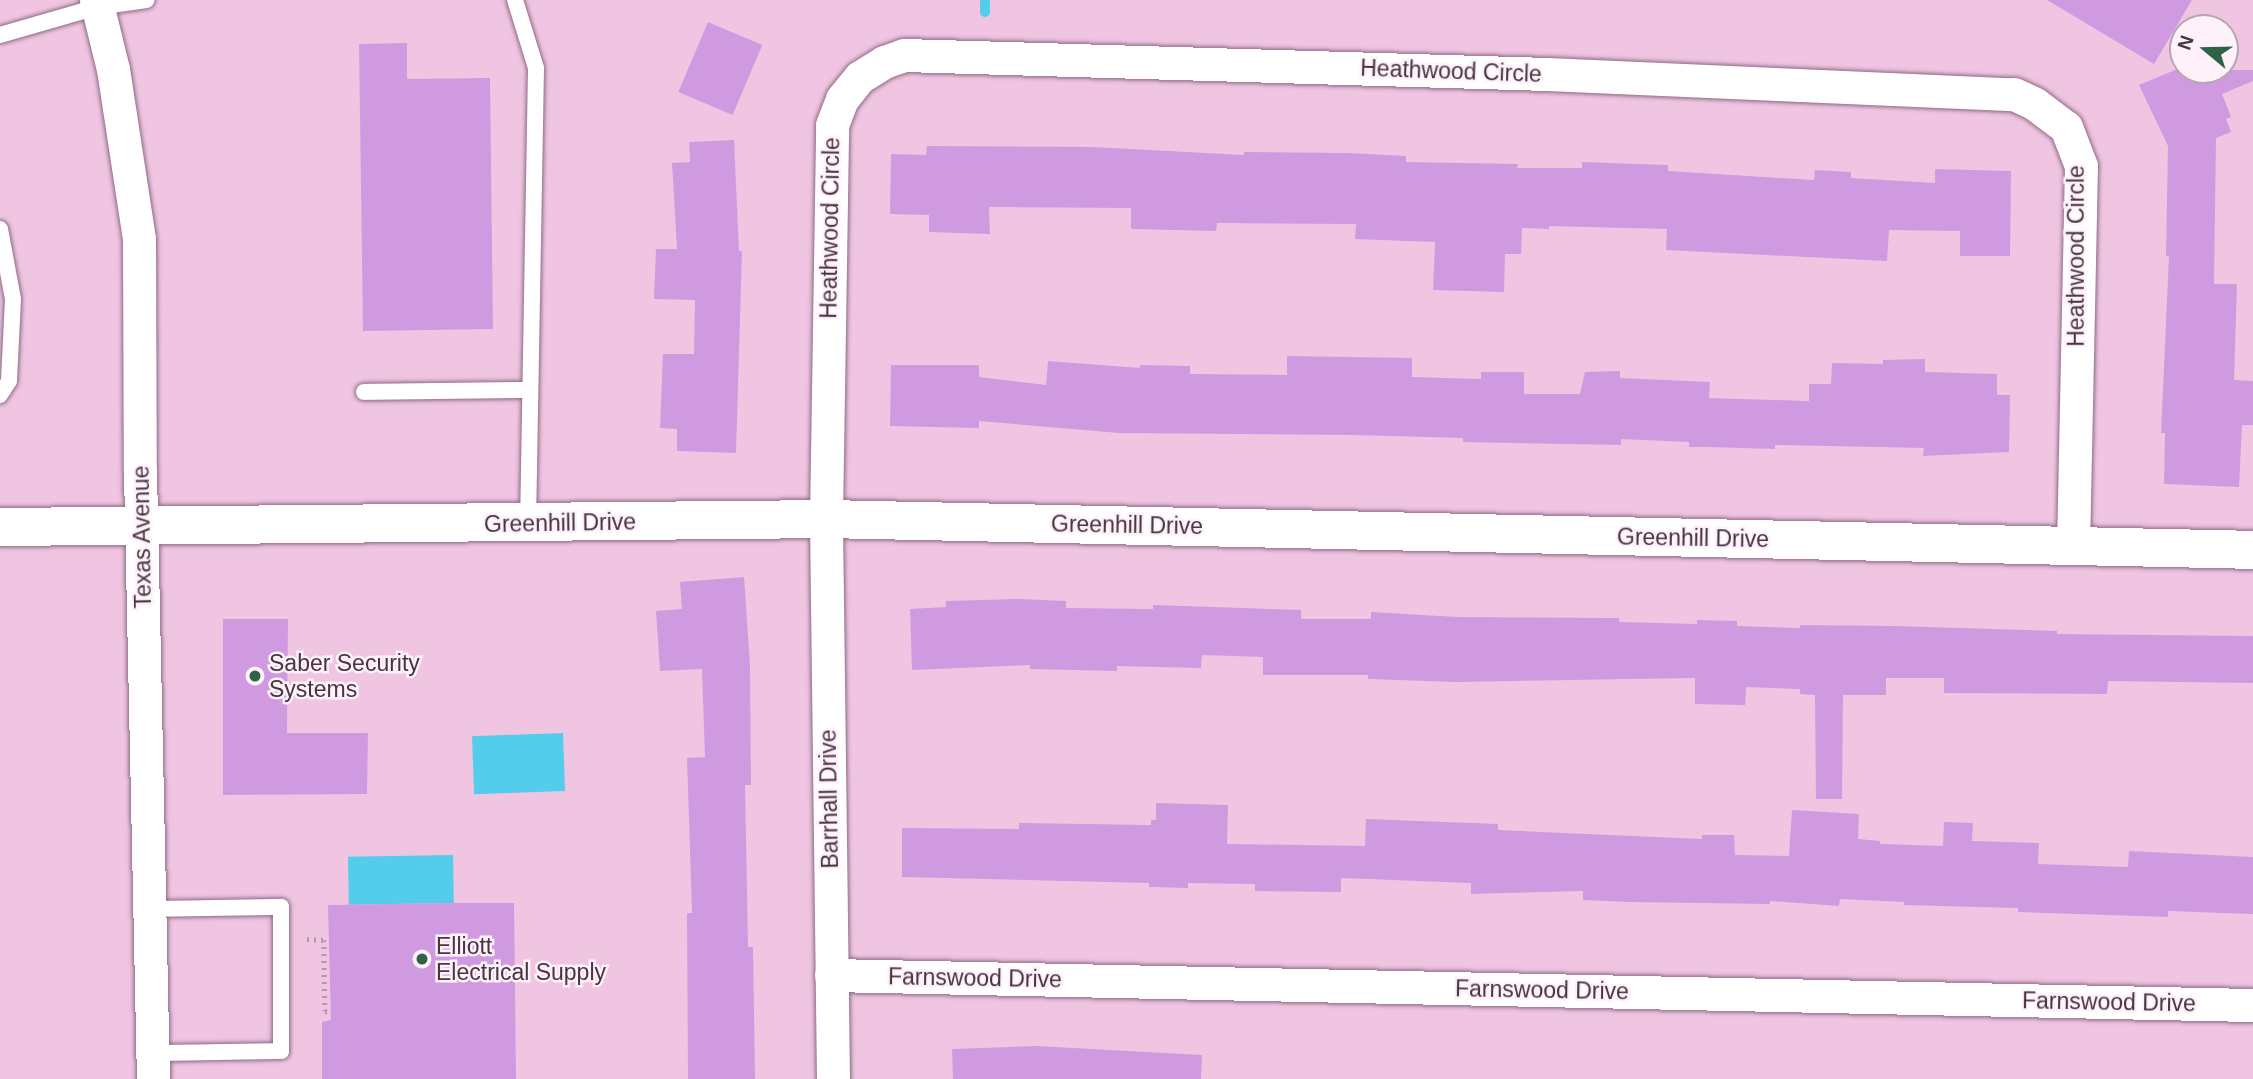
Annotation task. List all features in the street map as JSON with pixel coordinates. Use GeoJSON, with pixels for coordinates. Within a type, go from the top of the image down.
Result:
{"type":"FeatureCollection","features":[{"type":"Feature","properties":{"kind":"street","name":"Texas Avenue"},"geometry":{"type":"LineString","coordinates":[[96,4],[113,69],[139,239],[153,1066]]}},
{"type":"Feature","properties":{"kind":"street","name":"Heathwood Circle"},"geometry":{"type":"LineString","coordinates":[[825,519],[832,125],[842,99],[860,77],[884,62],[904,55],[1547,74],[2014,94],[2035,104],[2066,127],[2081,166],[2073,546]]}},
{"type":"Feature","properties":{"kind":"street","name":"Greenhill Drive"},"geometry":{"type":"LineString","coordinates":[[0,527],[825,519],[2253,550]]}},
{"type":"Feature","properties":{"kind":"street","name":"Barrhall Drive"},"geometry":{"type":"LineString","coordinates":[[825,519],[833,1079]]}},
{"type":"Feature","properties":{"kind":"street","name":"Farnswood Drive"},"geometry":{"type":"LineString","coordinates":[[831,975],[2253,1005]]}},
{"type":"Feature","properties":{"kind":"lane"},"geometry":{"type":"LineString","coordinates":[[0,35],[96,4],[147,0]]}},
{"type":"Feature","properties":{"kind":"lane"},"geometry":{"type":"LineString","coordinates":[[514,0],[536,68],[528,523]]}},
{"type":"Feature","properties":{"kind":"lane"},"geometry":{"type":"LineString","coordinates":[[0,229],[13,299],[9,381],[0,395]]}},
{"type":"Feature","properties":{"kind":"lane"},"geometry":{"type":"LineString","coordinates":[[364,392],[530,390]]}},
{"type":"Feature","properties":{"kind":"lane"},"geometry":{"type":"LineString","coordinates":[[150,909],[281,907],[281,1051],[153,1066]]}},
{"type":"Feature","properties":{"kind":"path"},"geometry":{"type":"LineString","coordinates":[[281,939],[324,940],[325,1011],[331,1012]]}},
{"type":"Feature","properties":{"kind":"water"},"geometry":{"type":"Polygon","coordinates":[[[563,733],[565,791],[474,794],[472,736],[563,733]]]}},
{"type":"Feature","properties":{"kind":"water"},"geometry":{"type":"Polygon","coordinates":[[[453,855],[454,903],[349,905],[348,857],[453,855]]]}},
{"type":"Feature","properties":{"kind":"building"},"geometry":{"type":"Polygon","coordinates":[[[2047,0],[2192,0],[2184,14],[2169,14],[2169,39],[2154,64],[2047,0]]]}},
{"type":"Feature","properties":{"kind":"building"},"geometry":{"type":"Polygon","coordinates":[[[708,22],[762,45],[733,115],[678,92],[708,22]]]}},
{"type":"Feature","properties":{"kind":"building"},"geometry":{"type":"Polygon","coordinates":[[[407,43],[407,79],[490,78],[493,329],[363,331],[359,44],[407,43]]]}},
{"type":"Feature","properties":{"kind":"building"},"geometry":{"type":"Polygon","coordinates":[[[2239,70],[2253,70],[2253,81],[2222,94],[2231,117],[2226,119],[2231,132],[2216,138],[2214,284],[2237,284],[2234,380],[2253,381],[2253,425],[2242,425],[2239,487],[2164,484],[2165,433],[2161,433],[2169,256],[2166,256],[2168,146],[2139,85],[2169,72],[2169,84],[2239,84],[2239,70]]]}},
{"type":"Feature","properties":{"kind":"building"},"geometry":{"type":"Polygon","coordinates":[[[734,140],[739,251],[742,251],[736,453],[677,451],[677,429],[660,428],[663,354],[694,354],[695,300],[654,299],[656,249],[677,249],[672,163],[690,162],[689,142],[734,140]]]}},
{"type":"Feature","properties":{"kind":"building"},"geometry":{"type":"Polygon","coordinates":[[[927,146],[1093,147],[1244,155],[1244,152],[1349,153],[1406,156],[1406,162],[1518,164],[1517,168],[1582,168],[1582,162],[1668,165],[1668,171],[1814,180],[1815,170],[1851,172],[1851,178],[1935,183],[1935,169],[2011,171],[2010,256],[1960,256],[1960,231],[1889,230],[1887,261],[1666,250],[1667,229],[1549,226],[1549,229],[1522,228],[1521,254],[1505,254],[1504,292],[1433,290],[1435,242],[1355,239],[1356,224],[1217,223],[1216,231],[1131,229],[1131,208],[989,207],[990,234],[929,232],[929,215],[890,214],[891,154],[926,155],[927,146]]]}},
{"type":"Feature","properties":{"kind":"building"},"geometry":{"type":"Polygon","coordinates":[[[1287,356],[1412,358],[1412,377],[1481,379],[1481,372],[1524,372],[1524,394],[1580,394],[1585,372],[1620,371],[1620,378],[1710,382],[1709,398],[1809,401],[1809,384],[1831,384],[1832,363],[1883,364],[1883,360],[1925,359],[1925,372],[1997,374],[1997,395],[2010,395],[2009,452],[1923,456],[1924,448],[1775,445],[1775,449],[1689,447],[1689,442],[1621,439],[1621,445],[1463,442],[1463,438],[1353,435],[1119,433],[979,421],[979,428],[890,426],[891,365],[979,365],[979,377],[1046,385],[1048,361],[1140,368],[1140,365],[1190,366],[1190,374],[1287,375],[1287,356]]]}},
{"type":"Feature","properties":{"kind":"building"},"geometry":{"type":"Polygon","coordinates":[[[744,577],[750,665],[751,785],[745,785],[748,947],[753,947],[755,1079],[688,1079],[687,913],[692,913],[687,758],[705,757],[702,669],[660,671],[656,611],[682,609],[680,582],[744,577]]]}},
{"type":"Feature","properties":{"kind":"building"},"geometry":{"type":"Polygon","coordinates":[[[946,601],[1066,601],[1066,608],[1153,609],[1153,605],[1301,610],[1301,619],[1371,619],[1371,612],[1457,617],[1619,618],[1619,622],[1697,624],[1697,620],[1737,621],[1737,626],[1800,628],[1800,625],[1896,626],[2057,631],[2057,634],[2253,636],[2253,683],[2108,681],[2107,694],[1944,693],[1944,678],[1886,678],[1886,695],[1843,695],[1842,799],[1816,799],[1815,695],[1800,694],[1800,689],[1746,687],[1745,705],[1695,704],[1695,678],[1457,682],[1368,679],[1368,675],[1263,675],[1263,657],[1202,655],[1201,668],[1117,666],[1117,671],[1030,669],[1030,665],[912,670],[910,609],[946,607],[946,601]]]}},
{"type":"Feature","properties":{"kind":"building","name":"Saber Security Systems"},"geometry":{"type":"Polygon","coordinates":[[[223,619],[288,619],[287,733],[368,733],[367,794],[223,795],[223,619]]]}},
{"type":"Feature","properties":{"kind":"building"},"geometry":{"type":"Polygon","coordinates":[[[1156,803],[1228,805],[1227,844],[1365,846],[1366,819],[1498,824],[1498,830],[1702,839],[1702,835],[1734,835],[1735,855],[1789,856],[1792,810],[1859,814],[1858,839],[1880,841],[1880,844],[1943,846],[1944,822],[1973,823],[1972,841],[2039,843],[2038,864],[2128,867],[2129,851],[2253,857],[2253,914],[2168,911],[2168,917],[2018,912],[2018,908],[1904,905],[1904,902],[1840,899],[1839,906],[1770,901],[1770,904],[1629,902],[1583,900],[1583,891],[1471,894],[1471,883],[1341,878],[1341,892],[1255,891],[1255,884],[1188,883],[1188,888],[1149,887],[1149,883],[902,877],[902,828],[1019,829],[1019,823],[1151,825],[1151,820],[1156,820],[1156,803]]]}},
{"type":"Feature","properties":{"kind":"building","name":"Elliott Electrical Supply"},"geometry":{"type":"Polygon","coordinates":[[[514,903],[516,1079],[322,1079],[322,1022],[331,1020],[328,905],[514,903]]]}},
{"type":"Feature","properties":{"kind":"building"},"geometry":{"type":"Polygon","coordinates":[[[1037,1046],[1202,1055],[1201,1079],[953,1079],[952,1049],[1037,1046]]]}},
{"type":"Feature","properties":{"kind":"waterway"},"geometry":{"type":"LineString","coordinates":[[985,0],[985,12]]}},
{"type":"Feature","properties":{"kind":"place","name":"Saber Security Systems"},"geometry":{"type":"Point","coordinates":[255,676]}},
{"type":"Feature","properties":{"kind":"place","name":"Elliott Electrical Supply"},"geometry":{"type":"Point","coordinates":[422,959]}}]}
